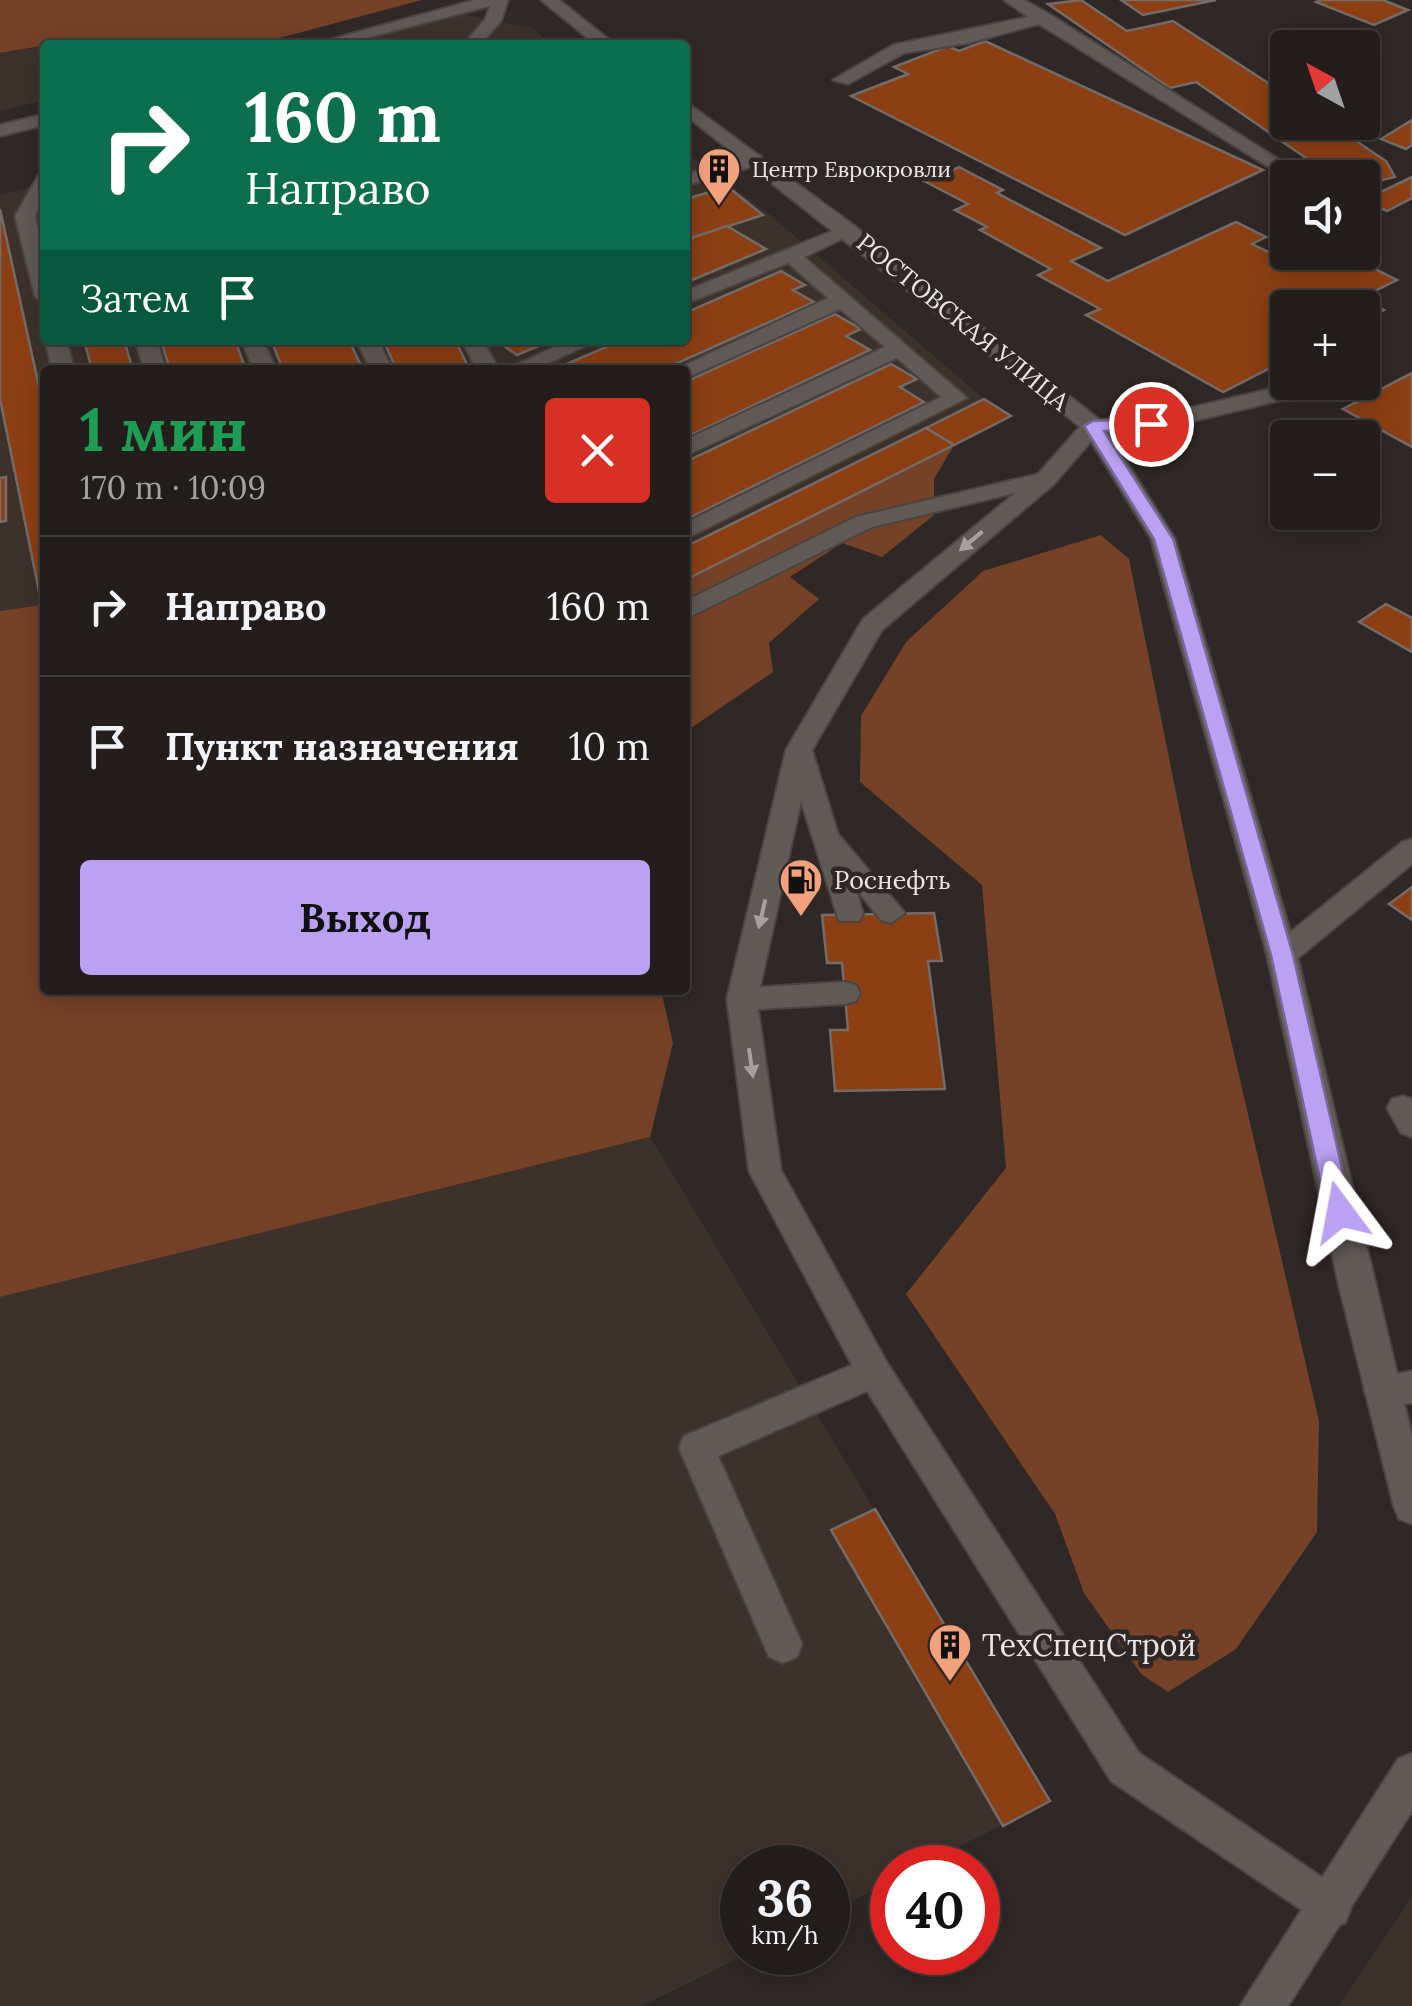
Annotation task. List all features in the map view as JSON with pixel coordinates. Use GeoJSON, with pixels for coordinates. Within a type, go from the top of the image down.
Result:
{"type":"FeatureCollection","features":[{"type":"Feature","properties":{"kind":"street"},"geometry":{"type":"LineString","coordinates":[[339,40],[497,0],[493,21],[476,40]]}},
{"type":"Feature","properties":{"kind":"street"},"geometry":{"type":"LineString","coordinates":[[549,0],[600,40]]}},
{"type":"Feature","properties":{"kind":"street"},"geometry":{"type":"LineString","coordinates":[[1012,0],[1271,160]]}},
{"type":"Feature","properties":{"kind":"street"},"geometry":{"type":"LineString","coordinates":[[842,80],[900,49],[970,38],[1043,18]]}},
{"type":"Feature","properties":{"kind":"street","name":"РОСТОВСКАЯ УЛИЦА"},"geometry":{"type":"LineString","coordinates":[[690,110],[1093,426],[1164,539],[1282,955],[1356,1286],[1397,1389],[1412,1507]]}},
{"type":"Feature","properties":{"kind":"street"},"geometry":{"type":"LineString","coordinates":[[0,131],[40,120]]}},
{"type":"Feature","properties":{"kind":"street"},"geometry":{"type":"LineString","coordinates":[[690,179],[754,160]]}},
{"type":"Feature","properties":{"kind":"street"},"geometry":{"type":"LineString","coordinates":[[40,189],[25,216],[40,277]]}},
{"type":"Feature","properties":{"kind":"street"},"geometry":{"type":"LineString","coordinates":[[690,296],[849,231]]}},
{"type":"Feature","properties":{"kind":"street"},"geometry":{"type":"LineString","coordinates":[[690,530],[956,398],[789,254]]}},
{"type":"Feature","properties":{"kind":"street"},"geometry":{"type":"LineString","coordinates":[[690,368],[842,300]]}},
{"type":"Feature","properties":{"kind":"street"},"geometry":{"type":"LineString","coordinates":[[528,365],[575,345]]}},
{"type":"Feature","properties":{"kind":"street"},"geometry":{"type":"LineString","coordinates":[[690,447],[898,348]]}},
{"type":"Feature","properties":{"kind":"street"},"geometry":{"type":"LineString","coordinates":[[1270,396],[1151,424],[1093,426],[1046,479],[872,625],[799,750],[742,999],[765,1171],[874,1372],[1125,1768],[1330,1908]]}},
{"type":"Feature","properties":{"kind":"street"},"geometry":{"type":"LineString","coordinates":[[690,608],[864,522],[1046,479]]}},
{"type":"Feature","properties":{"kind":"street"},"geometry":{"type":"LineString","coordinates":[[799,750],[849,914]]}},
{"type":"Feature","properties":{"kind":"street"},"geometry":{"type":"LineString","coordinates":[[822,828],[892,913]]}},
{"type":"Feature","properties":{"kind":"street"},"geometry":{"type":"LineString","coordinates":[[1282,955],[1412,849]]}},
{"type":"Feature","properties":{"kind":"street"},"geometry":{"type":"LineString","coordinates":[[742,999],[844,993]]}},
{"type":"Feature","properties":{"kind":"street"},"geometry":{"type":"LineString","coordinates":[[783,1644],[696,1448],[874,1372]]}},
{"type":"Feature","properties":{"kind":"street"},"geometry":{"type":"LineString","coordinates":[[1262,2006],[1330,1908],[1412,1773]]}},
{"type":"Feature","properties":{"kind":"shaded area"},"geometry":{"type":"Polygon","coordinates":[[[0,0],[422,0],[272,40],[40,40],[40,46],[0,53],[0,0]]]}},
{"type":"Feature","properties":{"kind":"shaded area"},"geometry":{"type":"Polygon","coordinates":[[[460,14],[532,28],[547,40],[363,40],[460,14]]]}},
{"type":"Feature","properties":{"kind":"shaded area"},"geometry":{"type":"Polygon","coordinates":[[[40,47],[40,101],[0,111],[0,53],[40,47]]]}},
{"type":"Feature","properties":{"kind":"shaded area"},"geometry":{"type":"Polygon","coordinates":[[[690,156],[769,214],[984,399],[927,427],[690,577],[690,365],[40,365],[40,605],[0,611],[0,195],[40,184],[40,345],[690,345],[690,156]]]}},
{"type":"Feature","properties":{"kind":"shaded area"},"geometry":{"type":"Polygon","coordinates":[[[954,445],[934,479],[934,515],[882,557],[842,543],[790,577],[819,599],[769,643],[773,672],[690,729],[690,577],[954,445]]]}},
{"type":"Feature","properties":{"kind":"shaded area"},"geometry":{"type":"Polygon","coordinates":[[[1101,535],[1129,559],[1192,872],[1319,1421],[1317,1532],[1236,1649],[1168,1692],[1141,1674],[1084,1593],[1055,1514],[906,1294],[1006,1168],[982,885],[860,782],[861,716],[906,642],[983,571],[1101,535]]]}},
{"type":"Feature","properties":{"kind":"shaded area"},"geometry":{"type":"Polygon","coordinates":[[[40,605],[40,995],[662,995],[673,1043],[650,1137],[0,1297],[0,611],[40,605]]]}},
{"type":"Feature","properties":{"kind":"shaded area"},"geometry":{"type":"Polygon","coordinates":[[[650,1137],[1050,1801],[963,1845],[870,1845],[870,1892],[850,1902],[850,1845],[720,1845],[720,1967],[642,2006],[0,2006],[0,1297],[650,1137]]]}},
{"type":"Feature","properties":{"kind":"shaded area"},"geometry":{"type":"Polygon","coordinates":[[[1412,1897],[1412,2006],[1339,2006],[1412,1897]]]}},
{"type":"Feature","properties":{"kind":"building"},"geometry":{"type":"Polygon","coordinates":[[[1081,0],[1127,31],[1173,21],[1270,84],[1270,133],[1196,82],[1170,88],[1048,4],[1081,0]]]}},
{"type":"Feature","properties":{"kind":"building"},"geometry":{"type":"Polygon","coordinates":[[[1121,0],[1216,0],[1143,15],[1121,0]]]}},
{"type":"Feature","properties":{"kind":"building"},"geometry":{"type":"Polygon","coordinates":[[[1383,0],[1408,10],[1374,25],[1316,2],[1383,0]]]}},
{"type":"Feature","properties":{"kind":"building"},"geometry":{"type":"Polygon","coordinates":[[[985,41],[1263,170],[1125,235],[851,96],[908,74],[894,67],[948,46],[959,51],[985,41]]]}},
{"type":"Feature","properties":{"kind":"building"},"geometry":{"type":"Polygon","coordinates":[[[1412,120],[1412,145],[1406,149],[1381,139],[1412,120]]]}},
{"type":"Feature","properties":{"kind":"building"},"geometry":{"type":"Polygon","coordinates":[[[1280,140],[1355,140],[1386,161],[1395,177],[1380,181],[1380,160],[1309,160],[1280,140]]]}},
{"type":"Feature","properties":{"kind":"building"},"geometry":{"type":"Polygon","coordinates":[[[959,167],[1003,190],[997,193],[1101,248],[1071,261],[1108,281],[1236,222],[1266,237],[1252,244],[1270,253],[1270,270],[1377,270],[1397,280],[1377,290],[1270,290],[1270,368],[1223,392],[1086,315],[1100,309],[1038,275],[1051,269],[980,230],[987,227],[955,210],[968,204],[924,181],[959,167]]]}},
{"type":"Feature","properties":{"kind":"building"},"geometry":{"type":"Polygon","coordinates":[[[1412,177],[1412,198],[1387,211],[1380,208],[1380,192],[1412,177]]]}},
{"type":"Feature","properties":{"kind":"building","name":"Центр Еврокровли"},"geometry":{"type":"Polygon","coordinates":[[[728,187],[763,215],[690,238],[690,198],[728,187]]]}},
{"type":"Feature","properties":{"kind":"building"},"geometry":{"type":"Polygon","coordinates":[[[0,209],[40,391],[40,596],[0,399],[0,209]]]}},
{"type":"Feature","properties":{"kind":"building"},"geometry":{"type":"Polygon","coordinates":[[[727,226],[766,249],[690,281],[690,238],[727,226]]]}},
{"type":"Feature","properties":{"kind":"building"},"geometry":{"type":"Polygon","coordinates":[[[781,271],[805,285],[793,290],[814,302],[673,365],[564,365],[610,345],[690,345],[690,311],[781,271]]]}},
{"type":"Feature","properties":{"kind":"building"},"geometry":{"type":"Polygon","coordinates":[[[835,314],[861,329],[846,336],[870,350],[690,436],[690,380],[835,314]]]}},
{"type":"Feature","properties":{"kind":"building"},"geometry":{"type":"Polygon","coordinates":[[[85,345],[126,345],[132,365],[91,365],[85,345]]]}},
{"type":"Feature","properties":{"kind":"building"},"geometry":{"type":"Polygon","coordinates":[[[162,345],[237,345],[244,365],[168,365],[162,345]]]}},
{"type":"Feature","properties":{"kind":"building"},"geometry":{"type":"Polygon","coordinates":[[[273,345],[351,345],[361,365],[281,365],[273,345]]]}},
{"type":"Feature","properties":{"kind":"building"},"geometry":{"type":"Polygon","coordinates":[[[385,345],[458,345],[468,365],[395,365],[385,345]]]}},
{"type":"Feature","properties":{"kind":"building"},"geometry":{"type":"Polygon","coordinates":[[[502,345],[541,345],[517,355],[502,345]]]}},
{"type":"Feature","properties":{"kind":"building"},"geometry":{"type":"Polygon","coordinates":[[[891,364],[917,379],[900,387],[924,402],[690,518],[690,460],[891,364]]]}},
{"type":"Feature","properties":{"kind":"building"},"geometry":{"type":"Polygon","coordinates":[[[1412,373],[1412,447],[1380,429],[1380,420],[1363,420],[1343,409],[1360,400],[1380,400],[1380,390],[1412,373]]]}},
{"type":"Feature","properties":{"kind":"building"},"geometry":{"type":"Polygon","coordinates":[[[984,399],[1011,416],[954,445],[926,428],[984,399]]]}},
{"type":"Feature","properties":{"kind":"building"},"geometry":{"type":"Polygon","coordinates":[[[926,428],[954,445],[690,577],[690,545],[926,428]]]}},
{"type":"Feature","properties":{"kind":"building"},"geometry":{"type":"Polygon","coordinates":[[[6,477],[6,521],[0,522],[0,478],[6,477]]]}},
{"type":"Feature","properties":{"kind":"building"},"geometry":{"type":"Polygon","coordinates":[[[1386,604],[1412,618],[1412,652],[1359,622],[1386,604]]]}},
{"type":"Feature","properties":{"kind":"building"},"geometry":{"type":"Polygon","coordinates":[[[1412,887],[1412,920],[1389,904],[1412,887]]]}},
{"type":"Feature","properties":{"kind":"building"},"geometry":{"type":"Polygon","coordinates":[[[934,913],[942,961],[928,961],[945,1089],[835,1091],[830,1030],[848,1030],[842,963],[827,963],[822,915],[934,913]]]}},
{"type":"Feature","properties":{"kind":"building","name":"ТехСпецСтрой"},"geometry":{"type":"Polygon","coordinates":[[[875,1509],[1050,1801],[1003,1826],[831,1530],[875,1509]]]}},
{"type":"Feature","properties":{"kind":"place","name":"Центр Еврокровли"},"geometry":{"type":"Point","coordinates":[719,207]}},
{"type":"Feature","properties":{"kind":"place","name":"Роснефть"},"geometry":{"type":"Point","coordinates":[801,918]}},
{"type":"Feature","properties":{"kind":"place","name":"ТехСпецСтрой"},"geometry":{"type":"Point","coordinates":[950,1683]}},
{"type":"Feature","properties":{"kind":"route"},"geometry":{"type":"LineString","coordinates":[[1151,424],[1093,426],[1164,539],[1282,955],[1340,1212]]}}]}
